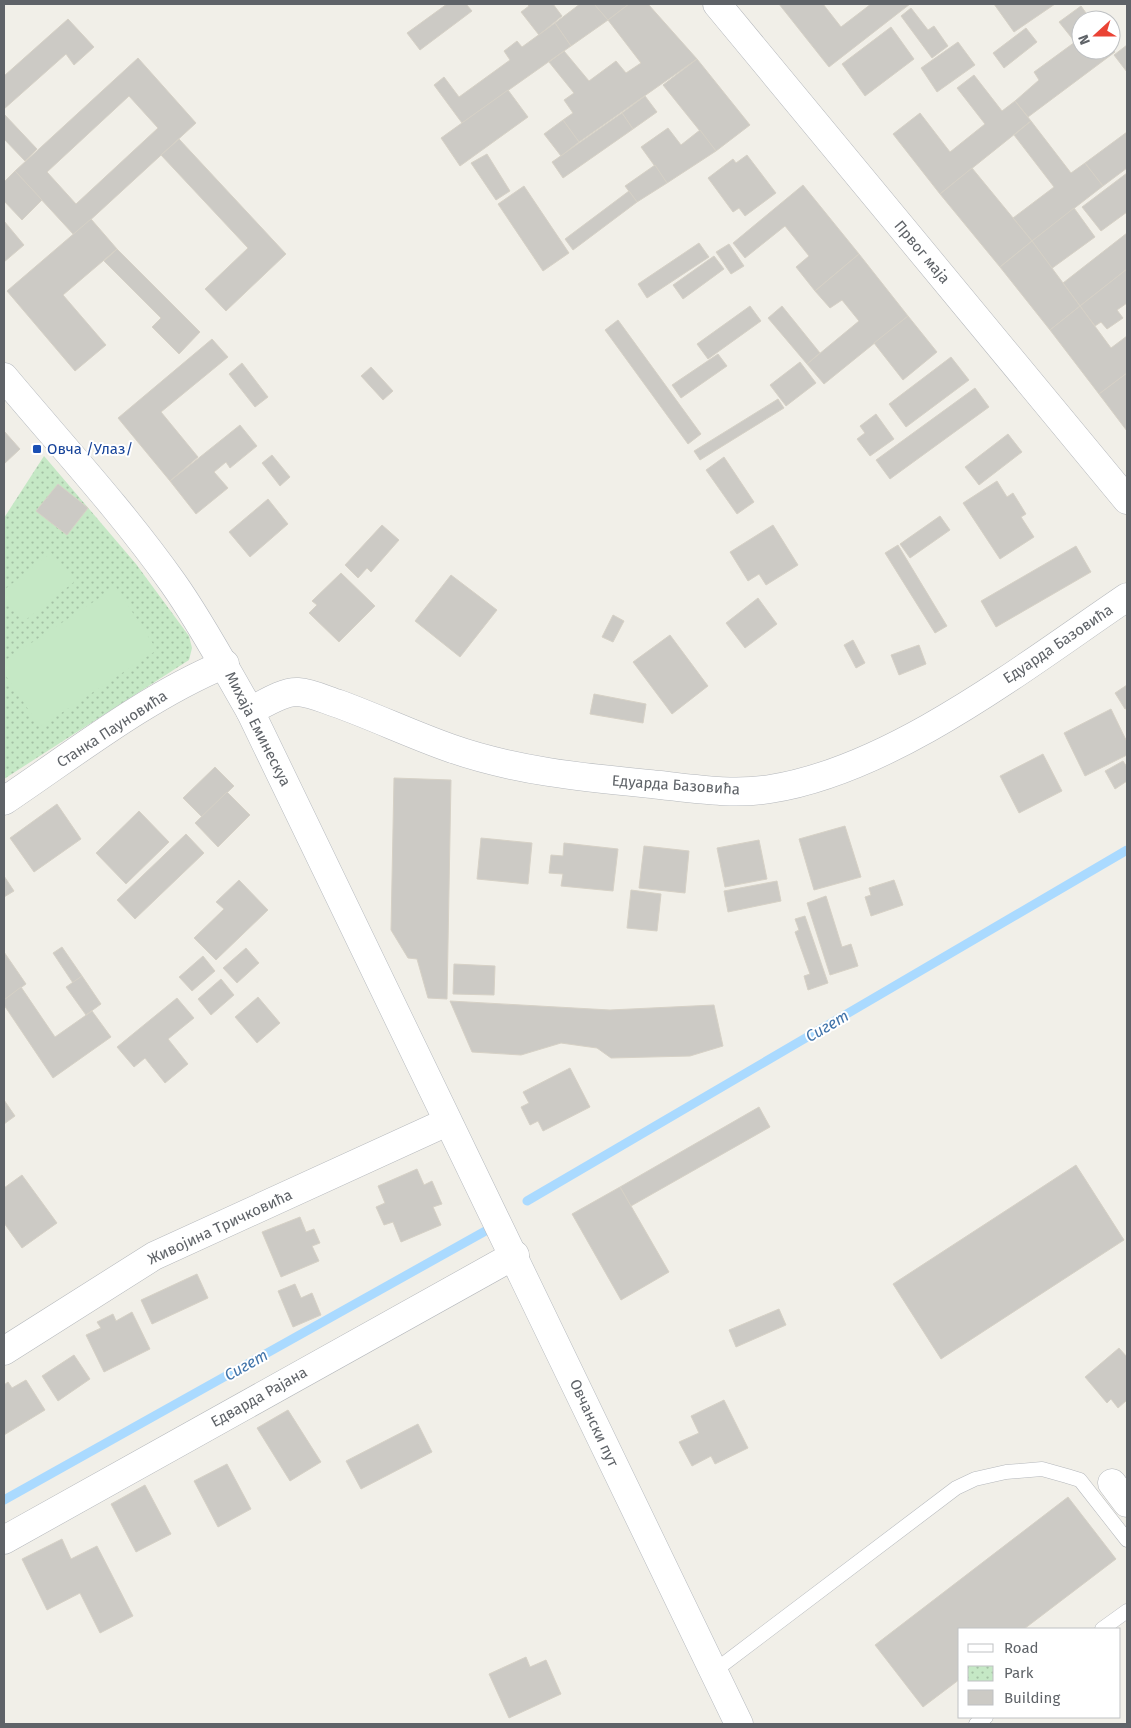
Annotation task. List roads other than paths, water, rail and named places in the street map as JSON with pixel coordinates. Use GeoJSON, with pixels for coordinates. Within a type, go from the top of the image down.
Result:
{"type":"FeatureCollection","features":[{"type":"Feature","properties":{"kind":"street","name":"Првог маја"},"geometry":{"type":"LineString","coordinates":[[717,4],[1127,500]]}},
{"type":"Feature","properties":{"kind":"street","name":"Михаја Еминескуа"},"geometry":{"type":"LineString","coordinates":[[4,377],[124,520],[173,583],[225,664],[250,711],[447,1122]]}},
{"type":"Feature","properties":{"kind":"street","name":"Едуарда Базовића"},"geometry":{"type":"LineString","coordinates":[[250,711],[284,695],[297,692],[315,696],[365,714],[451,749],[555,775],[715,790],[767,790],[801,783],[842,768],[921,732],[1005,680],[1127,597]]}},
{"type":"Feature","properties":{"kind":"street","name":"Станка Пауновића"},"geometry":{"type":"LineString","coordinates":[[4,801],[165,693],[196,676],[225,664]]}},
{"type":"Feature","properties":{"kind":"street","name":"Овчански пут"},"geometry":{"type":"LineString","coordinates":[[447,1122],[515,1255],[739,1724]]}},
{"type":"Feature","properties":{"kind":"street","name":"Живојина Тричковића"},"geometry":{"type":"LineString","coordinates":[[4,1351],[154,1256],[447,1122]]}},
{"type":"Feature","properties":{"kind":"street","name":"Едварда Рајана"},"geometry":{"type":"LineString","coordinates":[[4,1540],[515,1255]]}},
{"type":"Feature","properties":{"kind":"lane"},"geometry":{"type":"LineString","coordinates":[[714,1672],[945,1497],[975,1479],[1006,1472],[1042,1469],[1080,1480],[1127,1540]]}},
{"type":"Feature","properties":{"kind":"lane"},"geometry":{"type":"LineString","coordinates":[[1103,1628],[1127,1611]]}},
{"type":"Feature","properties":{"kind":"waterway","name":"Сигет"},"geometry":{"type":"LineString","coordinates":[[527,1201],[1127,850]]}},
{"type":"Feature","properties":{"kind":"waterway","name":"Сигет"},"geometry":{"type":"LineString","coordinates":[[4,1500],[489,1229]]}},
{"type":"Feature","properties":{"kind":"place","name":"Овча /Улаз/"},"geometry":{"type":"Point","coordinates":[37,449]}}]}
